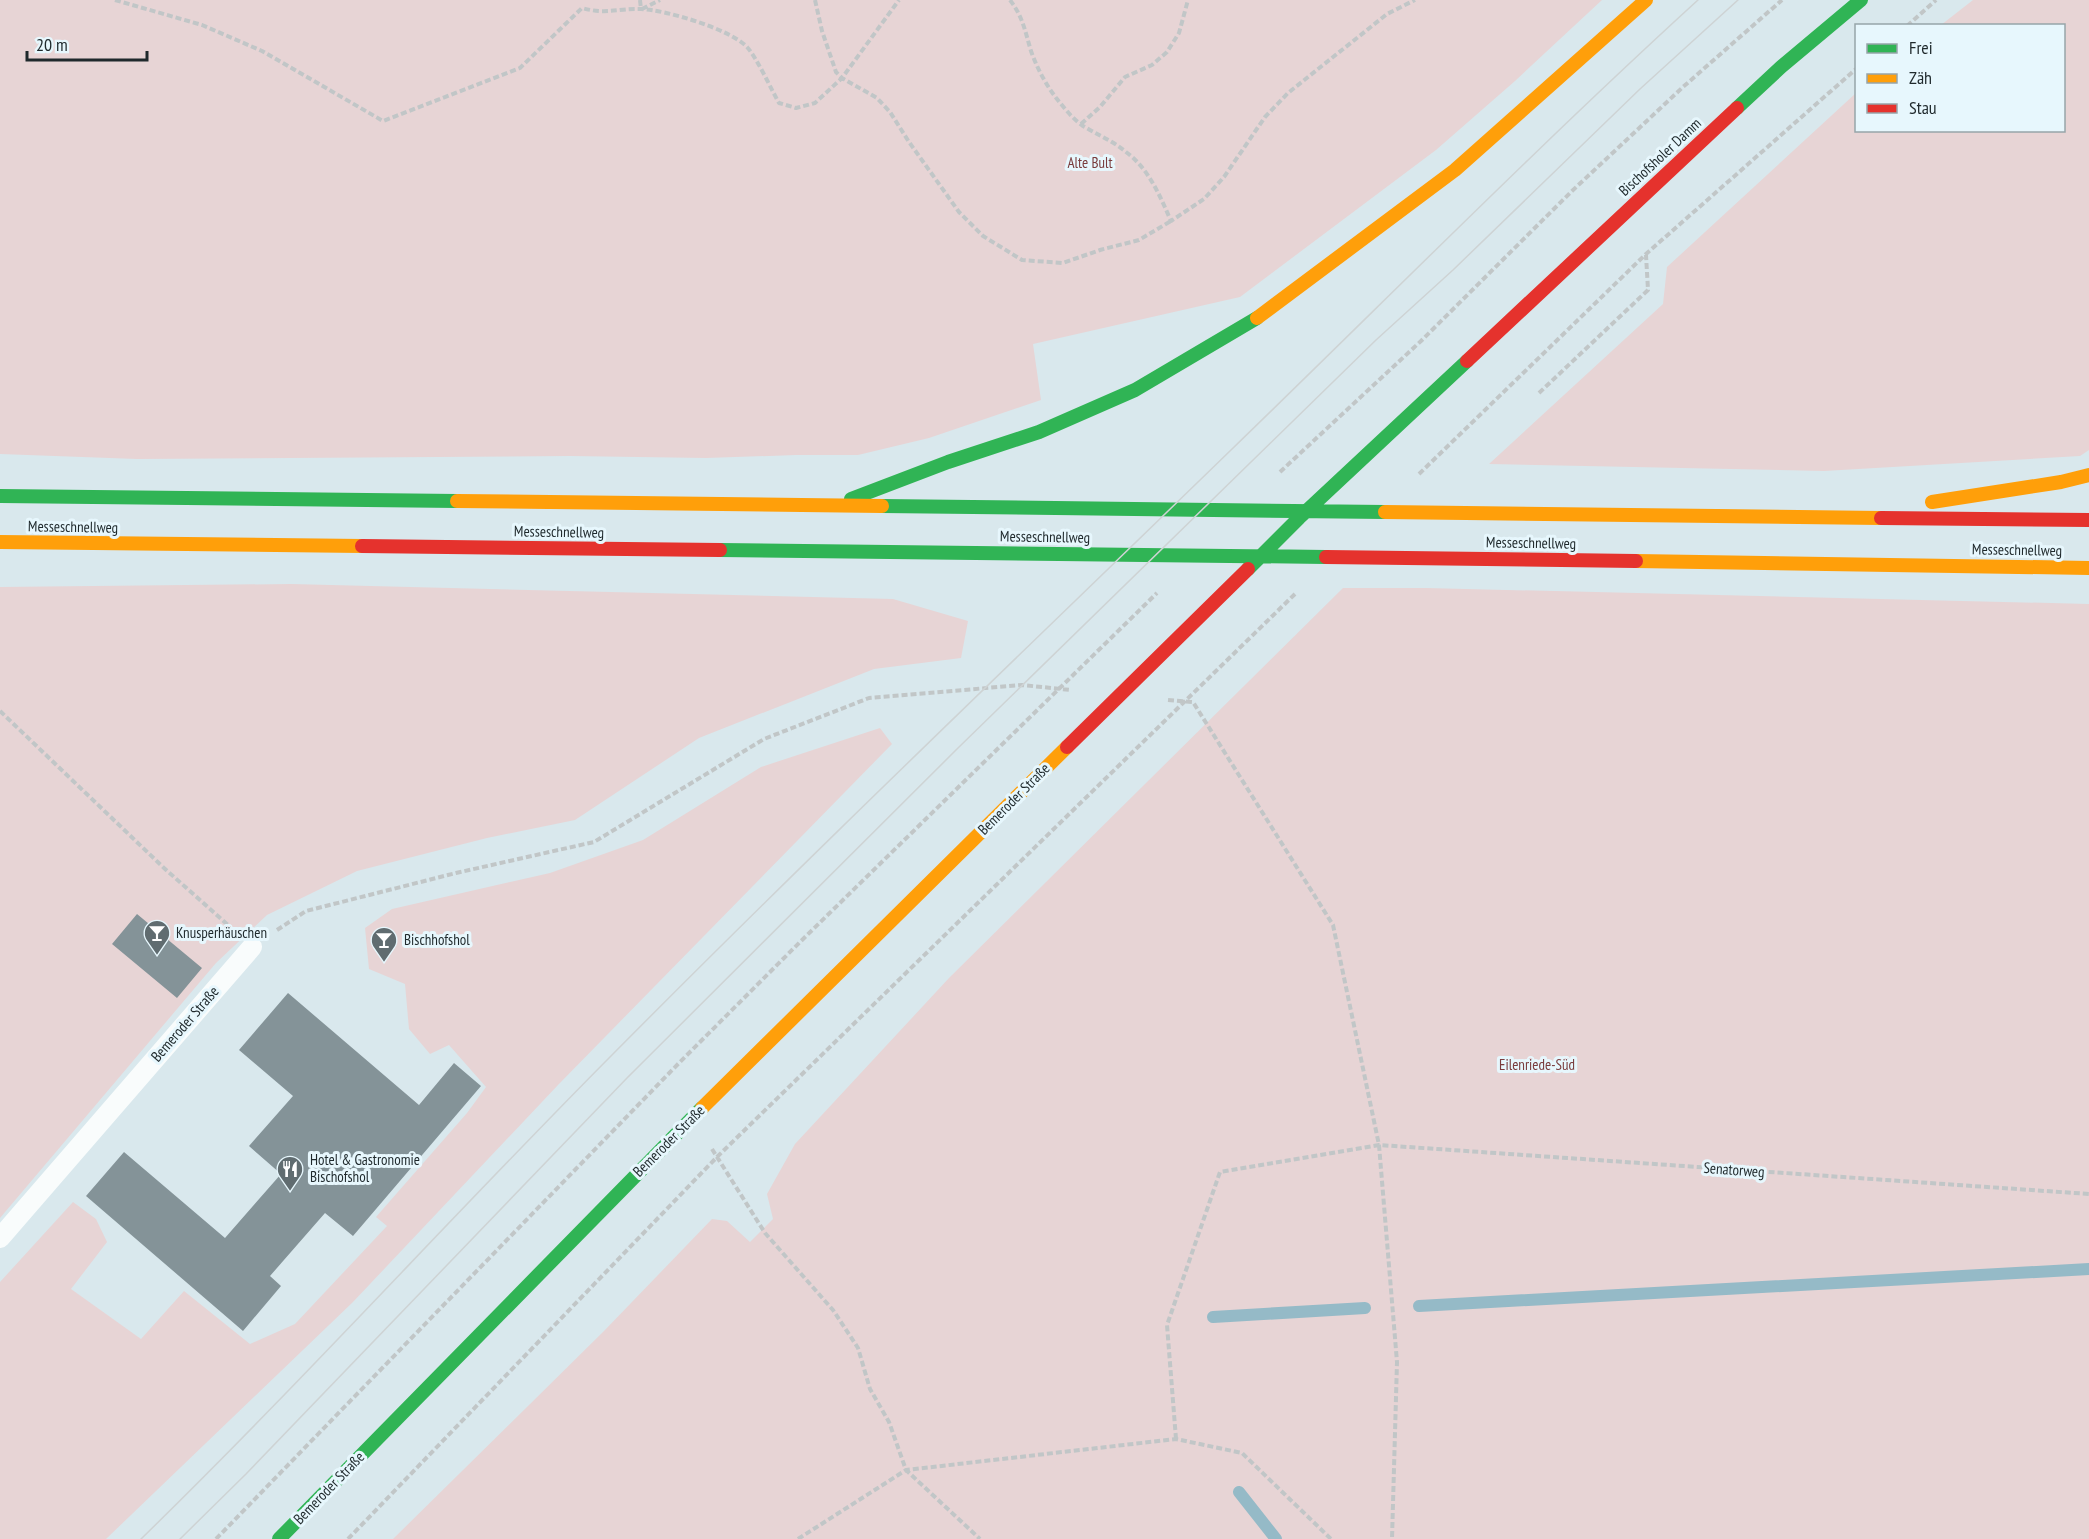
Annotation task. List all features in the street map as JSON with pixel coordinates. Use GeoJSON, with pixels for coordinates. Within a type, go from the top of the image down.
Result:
{"type":"FeatureCollection","features":[{"type":"Feature","properties":{"kind":"main road"},"geometry":{"type":"LineString","coordinates":[[834,506],[948,462],[1039,432],[1136,390],[1259,317],[1455,170],[1646,0]]}},
{"type":"Feature","properties":{"kind":"main road","name":"Bischofsholer Damm"},"geometry":{"type":"LineString","coordinates":[[1065,749],[1299,518],[1484,343],[1781,67],[1862,0]]}},
{"type":"Feature","properties":{"kind":"main road"},"geometry":{"type":"LineString","coordinates":[[1832,517],[2061,482],[2089,475]]}},
{"type":"Feature","properties":{"kind":"main road","name":"Messeschnellweg"},"geometry":{"type":"LineString","coordinates":[[0,496],[2089,520]]}},
{"type":"Feature","properties":{"kind":"main road","name":"Messeschnellweg"},"geometry":{"type":"LineString","coordinates":[[0,542],[2089,568]]}},
{"type":"Feature","properties":{"kind":"main road","name":"Bemeroder Straße"},"geometry":{"type":"LineString","coordinates":[[279,1539],[691,1119],[1065,749]]}},
{"type":"Feature","properties":{"kind":"lane","name":"Bemeroder Straße"},"geometry":{"type":"LineString","coordinates":[[0,1238],[252,947]]}},
{"type":"Feature","properties":{"kind":"path"},"geometry":{"type":"LineString","coordinates":[[115,0],[202,25],[262,51],[383,121],[520,68],[582,8],[604,12],[641,9],[697,21],[735,37],[748,48],[779,103],[796,108],[816,104],[842,78],[899,0]]}},
{"type":"Feature","properties":{"kind":"path"},"geometry":{"type":"LineString","coordinates":[[640,0],[641,9]]}},
{"type":"Feature","properties":{"kind":"path"},"geometry":{"type":"LineString","coordinates":[[641,9],[660,0]]}},
{"type":"Feature","properties":{"kind":"path"},"geometry":{"type":"LineString","coordinates":[[815,0],[822,31],[836,72],[842,78],[877,98],[890,112],[959,212],[983,236],[1022,260],[1063,263],[1139,240],[1204,199],[1238,159],[1265,117],[1288,93],[1387,14],[1415,0]]}},
{"type":"Feature","properties":{"kind":"path"},"geometry":{"type":"LineString","coordinates":[[1010,0],[1024,24],[1031,50],[1042,76],[1058,100],[1081,124],[1128,153],[1159,193],[1171,221]]}},
{"type":"Feature","properties":{"kind":"path"},"geometry":{"type":"LineString","coordinates":[[1081,124],[1100,107],[1125,77],[1152,65],[1167,52],[1179,33],[1188,0]]}},
{"type":"Feature","properties":{"kind":"path"},"geometry":{"type":"LineString","coordinates":[[1420,340],[1572,191],[1683,87],[1782,0]]}},
{"type":"Feature","properties":{"kind":"path"},"geometry":{"type":"LineString","coordinates":[[1908,24],[1936,0]]}},
{"type":"Feature","properties":{"kind":"path"},"geometry":{"type":"LineString","coordinates":[[1556,342],[1646,255],[1855,71]]}},
{"type":"Feature","properties":{"kind":"path"},"geometry":{"type":"LineString","coordinates":[[1539,393],[1648,290],[1646,255]]}},
{"type":"Feature","properties":{"kind":"path"},"geometry":{"type":"LineString","coordinates":[[0,711],[164,868],[252,947],[306,911],[456,873],[594,842],[764,739],[869,698],[1022,685],[1079,691]]}},
{"type":"Feature","properties":{"kind":"path"},"geometry":{"type":"LineString","coordinates":[[1159,699],[1193,702],[1333,925],[1378,1145],[1397,1362],[1392,1539]]}},
{"type":"Feature","properties":{"kind":"path"},"geometry":{"type":"LineString","coordinates":[[216,1539],[679,1063],[997,748]]}},
{"type":"Feature","properties":{"kind":"path"},"geometry":{"type":"LineString","coordinates":[[348,1539],[717,1157],[1133,751]]}},
{"type":"Feature","properties":{"kind":"path","name":"Senatorweg"},"geometry":{"type":"LineString","coordinates":[[1176,1439],[1167,1325],[1220,1172],[1378,1145],[2089,1194]]}},
{"type":"Feature","properties":{"kind":"path"},"geometry":{"type":"LineString","coordinates":[[728,1174],[765,1233],[833,1310],[858,1348],[870,1389],[889,1422],[906,1470],[980,1539]]}},
{"type":"Feature","properties":{"kind":"path"},"geometry":{"type":"LineString","coordinates":[[798,1539],[906,1470],[1176,1439],[1242,1453],[1331,1539]]}},
{"type":"Feature","properties":{"kind":"green space","name":"Alte Bult"},"geometry":{"type":"Polygon","coordinates":[[[0,0],[1602,0],[1436,150],[1240,297],[1033,344],[1041,400],[929,438],[858,455],[706,458],[570,456],[137,459],[0,454],[0,0]]]}},
{"type":"Feature","properties":{"kind":"green space"},"geometry":{"type":"Polygon","coordinates":[[[1973,0],[2089,0],[2089,450],[2080,456],[1824,471],[1489,464],[1663,304],[1667,267],[1855,94],[1855,132],[2065,132],[2065,24],[1942,24],[1973,0]]]}},
{"type":"Feature","properties":{"kind":"green space"},"geometry":{"type":"Polygon","coordinates":[[[291,584],[893,599],[968,621],[961,658],[874,669],[699,738],[575,820],[487,838],[357,871],[267,915],[216,963],[0,1218],[0,587],[291,584]]]}},
{"type":"Feature","properties":{"kind":"green space","name":"Eilenriede-Süd"},"geometry":{"type":"Polygon","coordinates":[[[1343,588],[2089,604],[2089,1539],[393,1539],[604,1331],[712,1219],[727,1221],[750,1242],[773,1219],[767,1194],[795,1144],[949,978],[1343,588]]]}},
{"type":"Feature","properties":{"kind":"green space"},"geometry":{"type":"Polygon","coordinates":[[[880,728],[892,744],[558,1085],[353,1302],[106,1539],[0,1539],[0,1282],[73,1202],[96,1219],[107,1242],[71,1289],[141,1339],[184,1291],[250,1344],[295,1324],[387,1226],[376,1217],[467,1113],[486,1087],[449,1045],[430,1054],[409,1029],[405,984],[369,969],[365,928],[392,909],[550,873],[643,840],[761,767],[880,728]]]}},
{"type":"Feature","properties":{"kind":"building","name":"Knusperhäuschen"},"geometry":{"type":"Polygon","coordinates":[[[137,914],[202,968],[177,998],[112,944],[137,914]]]}},
{"type":"Feature","properties":{"kind":"building"},"geometry":{"type":"Polygon","coordinates":[[[288,993],[419,1105],[454,1063],[481,1086],[353,1236],[325,1213],[270,1276],[281,1286],[243,1331],[86,1196],[124,1152],[225,1238],[281,1174],[249,1146],[293,1096],[239,1050],[288,993]]]}},
{"type":"Feature","properties":{"kind":"waterway"},"geometry":{"type":"LineString","coordinates":[[1419,1306],[2089,1269]]}},
{"type":"Feature","properties":{"kind":"waterway"},"geometry":{"type":"LineString","coordinates":[[1213,1317],[1365,1308]]}},
{"type":"Feature","properties":{"kind":"waterway"},"geometry":{"type":"LineString","coordinates":[[1239,1492],[1276,1539]]}},
{"type":"Feature","properties":{"kind":"tram line"},"geometry":{"type":"LineString","coordinates":[[141,1539],[201,1480],[550,1118],[763,904],[1521,167],[1698,0]]}},
{"type":"Feature","properties":{"kind":"tram line"},"geometry":{"type":"LineString","coordinates":[[180,1539],[246,1474],[627,1078],[958,748],[1376,340],[1453,270],[1640,89],[1738,0]]}},
{"type":"Feature","properties":{"kind":"traffic: fast"},"geometry":{"type":"LineString","coordinates":[[1737,108],[1781,67],[1861,0]]}},
{"type":"Feature","properties":{"kind":"traffic: fast"},"geometry":{"type":"LineString","coordinates":[[851,499],[948,462],[1039,432],[1135,390],[1257,318]]}},
{"type":"Feature","properties":{"kind":"traffic: fast"},"geometry":{"type":"LineString","coordinates":[[1248,569],[1299,518],[1467,361]]}},
{"type":"Feature","properties":{"kind":"traffic: fast"},"geometry":{"type":"LineString","coordinates":[[0,496],[457,501]]}},
{"type":"Feature","properties":{"kind":"traffic: fast"},"geometry":{"type":"LineString","coordinates":[[882,506],[1385,512]]}},
{"type":"Feature","properties":{"kind":"traffic: fast"},"geometry":{"type":"LineString","coordinates":[[720,550],[1326,557]]}},
{"type":"Feature","properties":{"kind":"traffic: fast"},"geometry":{"type":"LineString","coordinates":[[279,1539],[702,1108]]}},
{"type":"Feature","properties":{"kind":"traffic: slow"},"geometry":{"type":"LineString","coordinates":[[1257,318],[1455,170],[1646,0]]}},
{"type":"Feature","properties":{"kind":"traffic: slow"},"geometry":{"type":"LineString","coordinates":[[1932,502],[2061,482],[2089,475]]}},
{"type":"Feature","properties":{"kind":"traffic: slow"},"geometry":{"type":"LineString","coordinates":[[457,501],[882,506]]}},
{"type":"Feature","properties":{"kind":"traffic: slow"},"geometry":{"type":"LineString","coordinates":[[1385,512],[1881,518]]}},
{"type":"Feature","properties":{"kind":"traffic: slow"},"geometry":{"type":"LineString","coordinates":[[0,542],[362,546]]}},
{"type":"Feature","properties":{"kind":"traffic: slow"},"geometry":{"type":"LineString","coordinates":[[1636,561],[2089,568]]}},
{"type":"Feature","properties":{"kind":"traffic: slow"},"geometry":{"type":"LineString","coordinates":[[702,1108],[1067,747]]}},
{"type":"Feature","properties":{"kind":"traffic: jam"},"geometry":{"type":"LineString","coordinates":[[1467,361],[1737,108]]}},
{"type":"Feature","properties":{"kind":"traffic: jam"},"geometry":{"type":"LineString","coordinates":[[1881,518],[2089,520]]}},
{"type":"Feature","properties":{"kind":"traffic: jam"},"geometry":{"type":"LineString","coordinates":[[362,546],[720,550]]}},
{"type":"Feature","properties":{"kind":"traffic: jam"},"geometry":{"type":"LineString","coordinates":[[1326,557],[1636,561]]}},
{"type":"Feature","properties":{"kind":"traffic: jam"},"geometry":{"type":"LineString","coordinates":[[1067,747],[1248,569]]}},
{"type":"Feature","properties":{"kind":"place","name":"Knusperhäuschen"},"geometry":{"type":"Point","coordinates":[157,956]}},
{"type":"Feature","properties":{"kind":"place","name":"Bischhofshol"},"geometry":{"type":"Point","coordinates":[384,963]}},
{"type":"Feature","properties":{"kind":"place","name":"Hotel & Gastronomie Bischofshol"},"geometry":{"type":"Point","coordinates":[290,1192]}}]}
